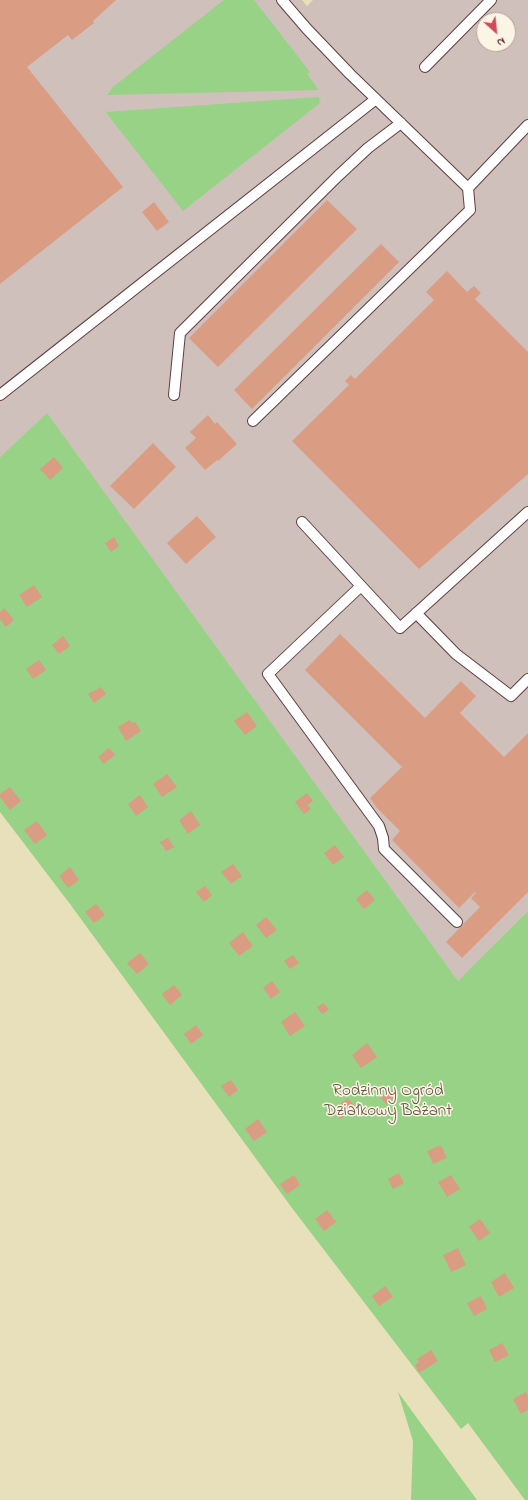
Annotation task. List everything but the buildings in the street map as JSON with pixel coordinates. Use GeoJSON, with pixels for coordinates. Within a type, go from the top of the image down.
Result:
{"type":"FeatureCollection","features":[{"type":"Feature","properties":{"kind":"lane"},"geometry":{"type":"LineString","coordinates":[[253,421],[470,210],[468,188],[350,74],[307,29],[282,0]]}},
{"type":"Feature","properties":{"kind":"lane"},"geometry":{"type":"LineString","coordinates":[[425,67],[491,0]]}},
{"type":"Feature","properties":{"kind":"lane"},"geometry":{"type":"LineString","coordinates":[[0,395],[376,99]]}},
{"type":"Feature","properties":{"kind":"lane"},"geometry":{"type":"LineString","coordinates":[[174,395],[180,333],[338,176],[368,148],[402,123]]}},
{"type":"Feature","properties":{"kind":"lane"},"geometry":{"type":"LineString","coordinates":[[468,188],[528,125]]}},
{"type":"Feature","properties":{"kind":"lane"},"geometry":{"type":"LineString","coordinates":[[302,522],[400,628],[528,512]]}},
{"type":"Feature","properties":{"kind":"lane"},"geometry":{"type":"LineString","coordinates":[[361,586],[268,674],[379,826],[383,838],[384,849],[457,922]]}},
{"type":"Feature","properties":{"kind":"lane"},"geometry":{"type":"LineString","coordinates":[[416,613],[456,654],[511,696],[528,679]]}},
{"type":"Feature","properties":{"kind":"shaded area"},"geometry":{"type":"Polygon","coordinates":[[[0,0],[302,0],[307,6],[313,0],[528,0],[528,911],[458,982],[47,414],[0,457],[0,0]]]}},
{"type":"Feature","properties":{"kind":"green space"},"geometry":{"type":"Polygon","coordinates":[[[224,0],[254,0],[310,72],[307,74],[319,90],[107,95],[113,87],[224,0]]]}},
{"type":"Feature","properties":{"kind":"green space"},"geometry":{"type":"Polygon","coordinates":[[[318,97],[321,100],[319,101],[320,103],[183,211],[106,112],[318,97]]]}},
{"type":"Feature","properties":{"kind":"green space","name":"Rodzinny Ogród Działkowy Bażant"},"geometry":{"type":"Polygon","coordinates":[[[47,413],[458,981],[528,911],[528,1500],[525,1500],[468,1423],[461,1429],[292,1208],[70,904],[0,812],[0,457],[47,413]]]}},
{"type":"Feature","properties":{"kind":"green space"},"geometry":{"type":"Polygon","coordinates":[[[398,1392],[477,1500],[411,1500],[413,1441],[398,1392]]]}}]}
